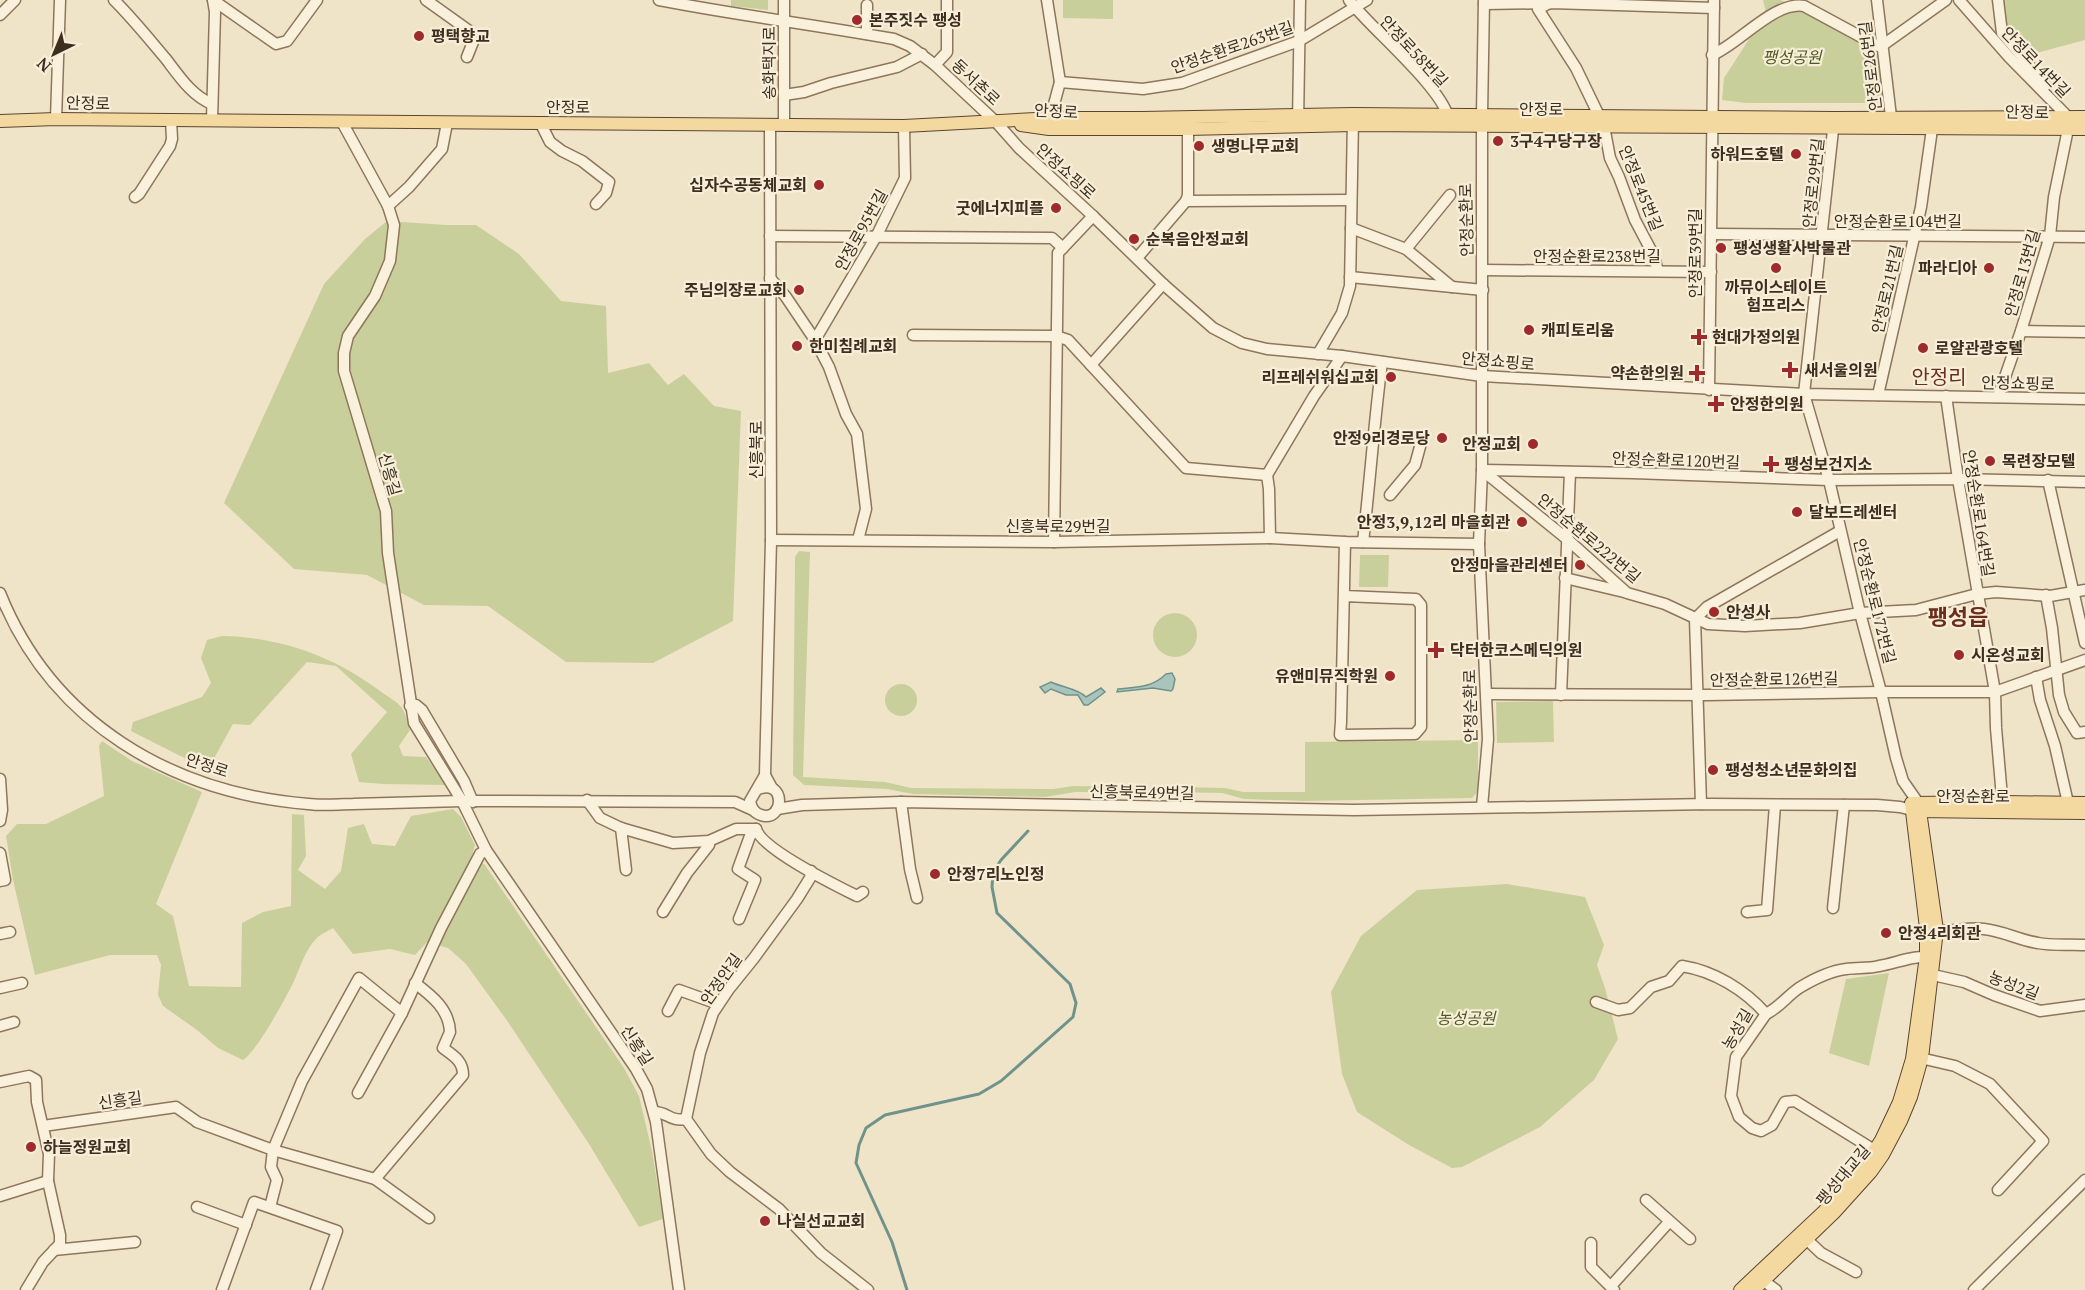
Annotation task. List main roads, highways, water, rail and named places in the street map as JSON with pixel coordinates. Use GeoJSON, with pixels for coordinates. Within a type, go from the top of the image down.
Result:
{"type":"FeatureCollection","features":[{"type":"Feature","properties":{"kind":"main road","name":"안정로"},"geometry":{"type":"LineString","coordinates":[[0,121],[56,119],[904,126],[1054,118],[1188,123]]}},
{"type":"Feature","properties":{"kind":"main road","name":"안정로"},"geometry":{"type":"LineString","coordinates":[[996,122],[1049,129],[1353,119],[1834,123],[2074,120],[2085,129]]}},
{"type":"Feature","properties":{"kind":"main road","name":"안정순환로"},"geometry":{"type":"LineString","coordinates":[[1916,807],[2003,807],[2085,803]]}},
{"type":"Feature","properties":{"kind":"main road","name":"팽성대교길"},"geometry":{"type":"LineString","coordinates":[[1916,807],[1937,930],[1930,957]]}},
{"type":"Feature","properties":{"kind":"main road","name":"팽성대교길"},"geometry":{"type":"LineString","coordinates":[[1754,1290],[1760,1278],[1857,1189],[1901,1121],[1917,1058],[1933,975],[1926,928],[1916,807]]}},
{"type":"Feature","properties":{"kind":"main road","name":"안정순환로"},"geometry":{"type":"LineString","coordinates":[[2003,807],[2085,813]]}},
{"type":"Feature","properties":{"kind":"main road"},"geometry":{"type":"LineString","coordinates":[[1917,1058],[1930,957]]}},
{"type":"Feature","properties":{"kind":"main road"},"geometry":{"type":"LineString","coordinates":[[1740,1290],[1760,1278]]}},
{"type":"Feature","properties":{"kind":"water"},"geometry":{"type":"Polygon","coordinates":[[[1172,673],[1175,679],[1171,691],[1153,688],[1117,692],[1118,689],[1155,682],[1166,674],[1172,673]]]}},
{"type":"Feature","properties":{"kind":"water"},"geometry":{"type":"Polygon","coordinates":[[[1051,682],[1079,692],[1086,697],[1101,688],[1105,692],[1088,705],[1084,705],[1078,695],[1066,695],[1051,689],[1045,693],[1040,687],[1051,682]]]}},
{"type":"Feature","properties":{"kind":"waterway"},"geometry":{"type":"LineString","coordinates":[[907,1290],[892,1242],[856,1163],[859,1145],[866,1128],[885,1115],[979,1094],[1001,1081],[1073,1017],[1076,1003],[1070,984],[997,913],[992,887],[993,872],[1028,831]]}},
{"type":"Feature","properties":{"kind":"place","name":"본주짓수 팽성"},"geometry":{"type":"Point","coordinates":[857,20]}},
{"type":"Feature","properties":{"kind":"place","name":"평택향교"},"geometry":{"type":"Point","coordinates":[419,36]}},
{"type":"Feature","properties":{"kind":"place","name":"3구4구당구장"},"geometry":{"type":"Point","coordinates":[1498,141]}},
{"type":"Feature","properties":{"kind":"place","name":"생명나무교회"},"geometry":{"type":"Point","coordinates":[1199,146]}},
{"type":"Feature","properties":{"kind":"place","name":"하워드호텔"},"geometry":{"type":"Point","coordinates":[1796,154]}},
{"type":"Feature","properties":{"kind":"place","name":"십자수공동체교회"},"geometry":{"type":"Point","coordinates":[819,185]}},
{"type":"Feature","properties":{"kind":"place","name":"굿에너지피플"},"geometry":{"type":"Point","coordinates":[1056,208]}},
{"type":"Feature","properties":{"kind":"place","name":"순복음안정교회"},"geometry":{"type":"Point","coordinates":[1134,239]}},
{"type":"Feature","properties":{"kind":"place","name":"팽성생활사박물관"},"geometry":{"type":"Point","coordinates":[1721,248]}},
{"type":"Feature","properties":{"kind":"place","name":"까뮤이스테이트 험프리스"},"geometry":{"type":"Point","coordinates":[1776,268]}},
{"type":"Feature","properties":{"kind":"place","name":"파라디아"},"geometry":{"type":"Point","coordinates":[1989,268]}},
{"type":"Feature","properties":{"kind":"place","name":"주님의장로교회"},"geometry":{"type":"Point","coordinates":[799,290]}},
{"type":"Feature","properties":{"kind":"place","name":"캐피토리움"},"geometry":{"type":"Point","coordinates":[1529,330]}},
{"type":"Feature","properties":{"kind":"place","name":"현대가정의원"},"geometry":{"type":"Point","coordinates":[1699,337]}},
{"type":"Feature","properties":{"kind":"place","name":"한미침례교회"},"geometry":{"type":"Point","coordinates":[797,346]}},
{"type":"Feature","properties":{"kind":"place","name":"로얄관광호텔"},"geometry":{"type":"Point","coordinates":[1923,348]}},
{"type":"Feature","properties":{"kind":"place","name":"새서울의원"},"geometry":{"type":"Point","coordinates":[1790,370]}},
{"type":"Feature","properties":{"kind":"place","name":"약손한의원"},"geometry":{"type":"Point","coordinates":[1697,373]}},
{"type":"Feature","properties":{"kind":"place","name":"리프레쉬워십교회"},"geometry":{"type":"Point","coordinates":[1391,377]}},
{"type":"Feature","properties":{"kind":"place","name":"안정한의원"},"geometry":{"type":"Point","coordinates":[1716,404]}},
{"type":"Feature","properties":{"kind":"place","name":"안정9리경로당"},"geometry":{"type":"Point","coordinates":[1442,438]}},
{"type":"Feature","properties":{"kind":"place","name":"안정교회"},"geometry":{"type":"Point","coordinates":[1533,444]}},
{"type":"Feature","properties":{"kind":"place","name":"목련장모텔"},"geometry":{"type":"Point","coordinates":[1990,461]}},
{"type":"Feature","properties":{"kind":"place","name":"팽성보건지소"},"geometry":{"type":"Point","coordinates":[1771,464]}},
{"type":"Feature","properties":{"kind":"place","name":"달보드레센터"},"geometry":{"type":"Point","coordinates":[1797,512]}},
{"type":"Feature","properties":{"kind":"place","name":"안정3,9,12리 마을회관"},"geometry":{"type":"Point","coordinates":[1522,522]}},
{"type":"Feature","properties":{"kind":"place","name":"안정마을관리센터"},"geometry":{"type":"Point","coordinates":[1580,565]}},
{"type":"Feature","properties":{"kind":"place","name":"안성사"},"geometry":{"type":"Point","coordinates":[1714,612]}},
{"type":"Feature","properties":{"kind":"place","name":"닥터한코스메딕의원"},"geometry":{"type":"Point","coordinates":[1436,650]}},
{"type":"Feature","properties":{"kind":"place","name":"시온성교회"},"geometry":{"type":"Point","coordinates":[1959,655]}},
{"type":"Feature","properties":{"kind":"place","name":"유앤미뮤직학원"},"geometry":{"type":"Point","coordinates":[1390,676]}},
{"type":"Feature","properties":{"kind":"place","name":"팽성청소년문화의집"},"geometry":{"type":"Point","coordinates":[1713,770]}},
{"type":"Feature","properties":{"kind":"place","name":"안정7리노인정"},"geometry":{"type":"Point","coordinates":[935,874]}},
{"type":"Feature","properties":{"kind":"place","name":"안정4리회관"},"geometry":{"type":"Point","coordinates":[1886,933]}},
{"type":"Feature","properties":{"kind":"place","name":"하늘정원교회"},"geometry":{"type":"Point","coordinates":[31,1147]}},
{"type":"Feature","properties":{"kind":"place","name":"나실선교교회"},"geometry":{"type":"Point","coordinates":[765,1221]}},
{"type":"Feature","properties":{"kind":"district","name":"안정리"},"geometry":{"type":"Point","coordinates":[1939,376]}},
{"type":"Feature","properties":{"kind":"district","name":"팽성읍"},"geometry":{"type":"Point","coordinates":[1958,616]}},
{"type":"Feature","properties":{"kind":"park label","name":"팽성공원"},"geometry":{"type":"Point","coordinates":[1792,57]}},
{"type":"Feature","properties":{"kind":"park label","name":"농성공원"},"geometry":{"type":"Point","coordinates":[1466,1018]}}]}
